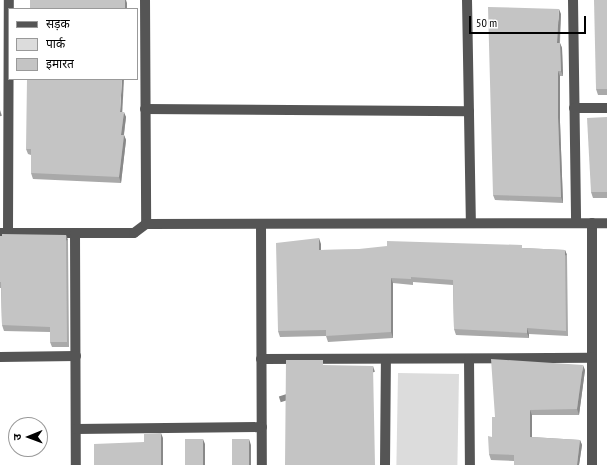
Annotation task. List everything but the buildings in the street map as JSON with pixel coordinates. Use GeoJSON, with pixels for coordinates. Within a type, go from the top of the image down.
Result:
{"type":"FeatureCollection","features":[{"type":"Feature","properties":{"kind":"street"},"geometry":{"type":"LineString","coordinates":[[145,0],[146,224]]}},
{"type":"Feature","properties":{"kind":"street"},"geometry":{"type":"LineString","coordinates":[[467,0],[471,223]]}},
{"type":"Feature","properties":{"kind":"street"},"geometry":{"type":"LineString","coordinates":[[573,0],[576,223]]}},
{"type":"Feature","properties":{"kind":"street"},"geometry":{"type":"LineString","coordinates":[[6,6],[4,233],[134,233],[146,224],[607,223]]}},
{"type":"Feature","properties":{"kind":"street"},"geometry":{"type":"LineString","coordinates":[[574,108],[607,108]]}},
{"type":"Feature","properties":{"kind":"street"},"geometry":{"type":"LineString","coordinates":[[145,109],[469,112]]}},
{"type":"Feature","properties":{"kind":"street"},"geometry":{"type":"LineString","coordinates":[[592,223],[592,465]]}},
{"type":"Feature","properties":{"kind":"street"},"geometry":{"type":"LineString","coordinates":[[261,224],[262,465]]}},
{"type":"Feature","properties":{"kind":"street"},"geometry":{"type":"LineString","coordinates":[[76,233],[76,465]]}},
{"type":"Feature","properties":{"kind":"street"},"geometry":{"type":"LineString","coordinates":[[0,357],[76,356]]}},
{"type":"Feature","properties":{"kind":"street"},"geometry":{"type":"LineString","coordinates":[[469,358],[470,465]]}},
{"type":"Feature","properties":{"kind":"street"},"geometry":{"type":"LineString","coordinates":[[261,359],[592,358]]}},
{"type":"Feature","properties":{"kind":"street"},"geometry":{"type":"LineString","coordinates":[[385,465],[386,359]]}},
{"type":"Feature","properties":{"kind":"street"},"geometry":{"type":"LineString","coordinates":[[76,429],[262,427]]}},
{"type":"Feature","properties":{"kind":"green space"},"geometry":{"type":"Polygon","coordinates":[[[398,373],[459,374],[457,465],[396,465],[398,373]]]}}]}
